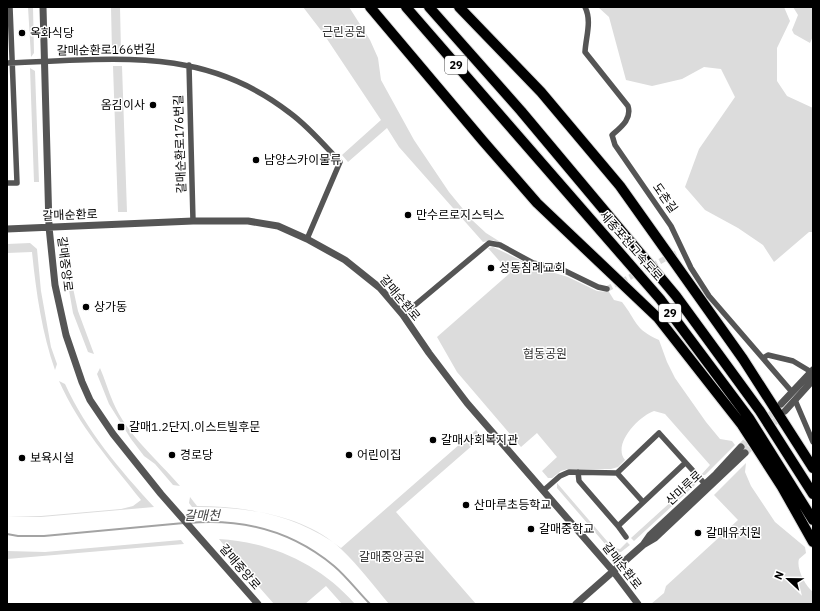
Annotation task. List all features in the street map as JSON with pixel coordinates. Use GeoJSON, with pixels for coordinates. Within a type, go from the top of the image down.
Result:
{"type":"FeatureCollection","features":[{"type":"Feature","properties":{"kind":"highway"},"geometry":{"type":"LineString","coordinates":[[370,7],[482,142],[537,203],[658,318],[742,425],[782,487],[813,542]]}},
{"type":"Feature","properties":{"kind":"highway","name":"세종포천고속도로"},"geometry":{"type":"LineString","coordinates":[[406,7],[660,299],[749,418],[813,520]]}},
{"type":"Feature","properties":{"kind":"highway","name":"세종포천고속도로"},"geometry":{"type":"LineString","coordinates":[[429,7],[521,111],[676,296],[760,410],[813,494]]}},
{"type":"Feature","properties":{"kind":"highway"},"geometry":{"type":"LineString","coordinates":[[459,7],[541,92],[620,186],[743,359],[813,468]]}},
{"type":"Feature","properties":{"kind":"street"},"geometry":{"type":"LineString","coordinates":[[7,183],[16,183],[14,102],[10,63],[10,7]]}},
{"type":"Feature","properties":{"kind":"street","name":"갈매중앙로"},"geometry":{"type":"LineString","coordinates":[[43,7],[49,227],[55,285],[66,334],[82,382],[100,417],[161,494],[258,604]]}},
{"type":"Feature","properties":{"kind":"street","name":"도촌길"},"geometry":{"type":"LineString","coordinates":[[585,7],[588,14],[589,24],[585,52],[630,110],[629,118],[612,135],[612,139],[671,226],[691,268],[709,296],[792,392]]}},
{"type":"Feature","properties":{"kind":"street","name":"갈매순환로166번길"},"geometry":{"type":"LineString","coordinates":[[10,63],[138,59],[155,60],[189,65],[214,72],[265,96],[307,127],[340,162],[307,239]]}},
{"type":"Feature","properties":{"kind":"street","name":"갈매순환로176번길"},"geometry":{"type":"LineString","coordinates":[[189,65],[193,222]]}},
{"type":"Feature","properties":{"kind":"street"},"geometry":{"type":"LineString","coordinates":[[7,102],[14,102]]}},
{"type":"Feature","properties":{"kind":"street"},"geometry":{"type":"LineString","coordinates":[[7,143],[15,143]]}},
{"type":"Feature","properties":{"kind":"street","name":"갈매순환로"},"geometry":{"type":"LineString","coordinates":[[7,229],[248,221],[278,226],[307,239],[360,270],[380,288],[403,315],[429,354],[467,403],[613,571],[638,604]]}},
{"type":"Feature","properties":{"kind":"street"},"geometry":{"type":"LineString","coordinates":[[403,315],[489,243],[500,245],[533,263],[561,269],[598,287],[607,289]]}},
{"type":"Feature","properties":{"kind":"street"},"geometry":{"type":"LineString","coordinates":[[676,253],[682,249]]}},
{"type":"Feature","properties":{"kind":"street"},"geometry":{"type":"LineString","coordinates":[[763,358],[768,355],[793,361],[812,372],[781,404]]}},
{"type":"Feature","properties":{"kind":"street"},"geometry":{"type":"LineString","coordinates":[[785,411],[813,380]]}},
{"type":"Feature","properties":{"kind":"street"},"geometry":{"type":"LineString","coordinates":[[795,400],[811,431],[813,442]]}},
{"type":"Feature","properties":{"kind":"street"},"geometry":{"type":"LineString","coordinates":[[544,490],[564,473],[617,473],[659,433],[705,484]]}},
{"type":"Feature","properties":{"kind":"street","name":"산마루로"},"geometry":{"type":"LineString","coordinates":[[576,604],[642,546],[655,538],[743,450],[650,534],[642,546]]}},
{"type":"Feature","properties":{"kind":"street"},"geometry":{"type":"LineString","coordinates":[[618,526],[685,463]]}},
{"type":"Feature","properties":{"kind":"street"},"geometry":{"type":"LineString","coordinates":[[578,472],[579,481],[626,537]]}},
{"type":"Feature","properties":{"kind":"street"},"geometry":{"type":"LineString","coordinates":[[617,473],[644,502]]}},
{"type":"Feature","properties":{"kind":"green space"},"geometry":{"type":"Polygon","coordinates":[[[28,7],[33,7],[34,53],[31,57],[28,7]]]}},
{"type":"Feature","properties":{"kind":"green space"},"geometry":{"type":"Polygon","coordinates":[[[111,7],[120,7],[121,52],[112,52],[111,7]]]}},
{"type":"Feature","properties":{"kind":"green space","name":"근린공원"},"geometry":{"type":"Polygon","coordinates":[[[303,7],[349,7],[370,40],[378,58],[381,80],[414,140],[449,192],[472,220],[486,233],[502,243],[492,240],[483,242],[399,147],[387,128],[348,162],[342,155],[381,120],[323,33],[303,7]]]}},
{"type":"Feature","properties":{"kind":"green space"},"geometry":{"type":"Polygon","coordinates":[[[598,7],[784,7],[790,21],[777,48],[777,81],[787,96],[813,108],[813,232],[809,232],[774,262],[763,245],[738,228],[705,210],[685,187],[699,149],[735,97],[721,69],[704,67],[682,79],[652,86],[626,80],[609,17],[598,7]]]}},
{"type":"Feature","properties":{"kind":"green space"},"geometry":{"type":"Polygon","coordinates":[[[793,7],[813,7],[813,36],[810,43],[794,34],[792,30],[798,15],[793,7]]]}},
{"type":"Feature","properties":{"kind":"green space"},"geometry":{"type":"Polygon","coordinates":[[[113,66],[122,66],[127,212],[118,212],[113,66]]]}},
{"type":"Feature","properties":{"kind":"green space"},"geometry":{"type":"Polygon","coordinates":[[[30,68],[35,71],[39,182],[34,182],[30,68]]]}},
{"type":"Feature","properties":{"kind":"green space"},"geometry":{"type":"Polygon","coordinates":[[[69,240],[73,288],[78,311],[94,354],[88,352],[73,313],[64,245],[69,240]]]}},
{"type":"Feature","properties":{"kind":"green space"},"geometry":{"type":"Polygon","coordinates":[[[30,243],[37,249],[41,291],[51,347],[57,364],[55,370],[46,342],[40,312],[32,252],[7,253],[7,244],[30,243]]]}},
{"type":"Feature","properties":{"kind":"green space","name":"협동공원"},"geometry":{"type":"Polygon","coordinates":[[[493,247],[535,267],[568,277],[597,291],[609,292],[614,300],[622,302],[640,328],[659,340],[675,378],[706,422],[720,439],[732,441],[735,445],[705,475],[701,475],[710,465],[665,414],[654,411],[641,419],[629,431],[622,446],[622,454],[625,460],[618,467],[611,469],[568,469],[561,471],[552,478],[548,478],[542,471],[557,457],[537,433],[521,447],[457,372],[437,337],[510,273],[488,248],[493,247]]]}},
{"type":"Feature","properties":{"kind":"green space"},"geometry":{"type":"Polygon","coordinates":[[[100,368],[113,402],[126,425],[134,436],[180,486],[173,485],[155,464],[144,456],[131,439],[109,404],[97,374],[100,368]]]}},
{"type":"Feature","properties":{"kind":"green space"},"geometry":{"type":"Polygon","coordinates":[[[59,381],[65,384],[73,401],[105,449],[154,507],[41,517],[7,516],[41,516],[121,509],[133,506],[141,500],[107,458],[86,428],[59,381]]]}},
{"type":"Feature","properties":{"kind":"green space","name":"갈매중앙공원"},"geometry":{"type":"Polygon","coordinates":[[[476,430],[482,437],[396,512],[476,604],[389,604],[354,562],[332,542],[341,548],[476,430]]]}},
{"type":"Feature","properties":{"kind":"green space"},"geometry":{"type":"Polygon","coordinates":[[[746,463],[745,472],[751,486],[775,522],[805,547],[806,553],[799,559],[798,563],[804,581],[813,592],[813,604],[651,604],[664,593],[666,586],[738,520],[714,495],[746,463]]]}},
{"type":"Feature","properties":{"kind":"green space"},"geometry":{"type":"Polygon","coordinates":[[[695,480],[695,485],[634,541],[631,538],[695,480]]]}},
{"type":"Feature","properties":{"kind":"green space"},"geometry":{"type":"Polygon","coordinates":[[[557,483],[613,548],[620,549],[627,542],[630,545],[621,552],[612,552],[557,488],[557,483]]]}},
{"type":"Feature","properties":{"kind":"green space"},"geometry":{"type":"Polygon","coordinates":[[[190,497],[197,506],[236,508],[268,514],[231,508],[192,507],[189,503],[190,497]]]}},
{"type":"Feature","properties":{"kind":"green space"},"geometry":{"type":"Polygon","coordinates":[[[268,514],[291,520],[309,528],[326,537],[332,542],[308,528],[268,514]]]}},
{"type":"Feature","properties":{"kind":"green space"},"geometry":{"type":"Polygon","coordinates":[[[219,539],[257,545],[276,550],[293,558],[326,577],[355,604],[342,604],[326,586],[305,604],[274,604],[246,572],[249,569],[246,566],[243,569],[219,539]]]}},
{"type":"Feature","properties":{"kind":"green space"},"geometry":{"type":"Polygon","coordinates":[[[181,540],[184,544],[7,559],[7,551],[45,552],[181,540]]]}},
{"type":"Feature","properties":{"kind":"waterway","name":"갈매천"},"geometry":{"type":"LineString","coordinates":[[188,523],[208,522],[247,525],[284,536],[318,554],[334,566],[370,604]]}},
{"type":"Feature","properties":{"kind":"waterway","name":"갈매천"},"geometry":{"type":"LineString","coordinates":[[7,534],[18,536],[44,536],[184,523]]}},
{"type":"Feature","properties":{"kind":"tunnel"},"geometry":{"type":"LineString","coordinates":[[607,289],[676,253]]}},
{"type":"Feature","properties":{"kind":"tunnel"},"geometry":{"type":"LineString","coordinates":[[741,447],[778,407]]}},
{"type":"Feature","properties":{"kind":"tunnel"},"geometry":{"type":"LineString","coordinates":[[745,453],[782,414]]}},
{"type":"Feature","properties":{"kind":"place","name":"옥화식당"},"geometry":{"type":"Point","coordinates":[22,33]}},
{"type":"Feature","properties":{"kind":"place","name":"옴김이사"},"geometry":{"type":"Point","coordinates":[153,105]}},
{"type":"Feature","properties":{"kind":"place","name":"남양스카이물류"},"geometry":{"type":"Point","coordinates":[256,160]}},
{"type":"Feature","properties":{"kind":"place","name":"만수르로지스틱스"},"geometry":{"type":"Point","coordinates":[408,215]}},
{"type":"Feature","properties":{"kind":"place","name":"성동침례교회"},"geometry":{"type":"Point","coordinates":[491,268]}},
{"type":"Feature","properties":{"kind":"place","name":"상가동"},"geometry":{"type":"Point","coordinates":[86,307]}},
{"type":"Feature","properties":{"kind":"place","name":"갈매1.2단지.이스트빌후문"},"geometry":{"type":"Point","coordinates":[121,427]}},
{"type":"Feature","properties":{"kind":"place","name":"갈매사회복지관"},"geometry":{"type":"Point","coordinates":[433,440]}},
{"type":"Feature","properties":{"kind":"place","name":"경로당"},"geometry":{"type":"Point","coordinates":[172,455]}},
{"type":"Feature","properties":{"kind":"place","name":"어린이집"},"geometry":{"type":"Point","coordinates":[349,455]}},
{"type":"Feature","properties":{"kind":"place","name":"보육시설"},"geometry":{"type":"Point","coordinates":[22,458]}},
{"type":"Feature","properties":{"kind":"place","name":"산마루초등학교"},"geometry":{"type":"Point","coordinates":[466,505]}},
{"type":"Feature","properties":{"kind":"place","name":"갈매중학교"},"geometry":{"type":"Point","coordinates":[531,529]}},
{"type":"Feature","properties":{"kind":"place","name":"갈매유치원"},"geometry":{"type":"Point","coordinates":[698,533]}}]}
